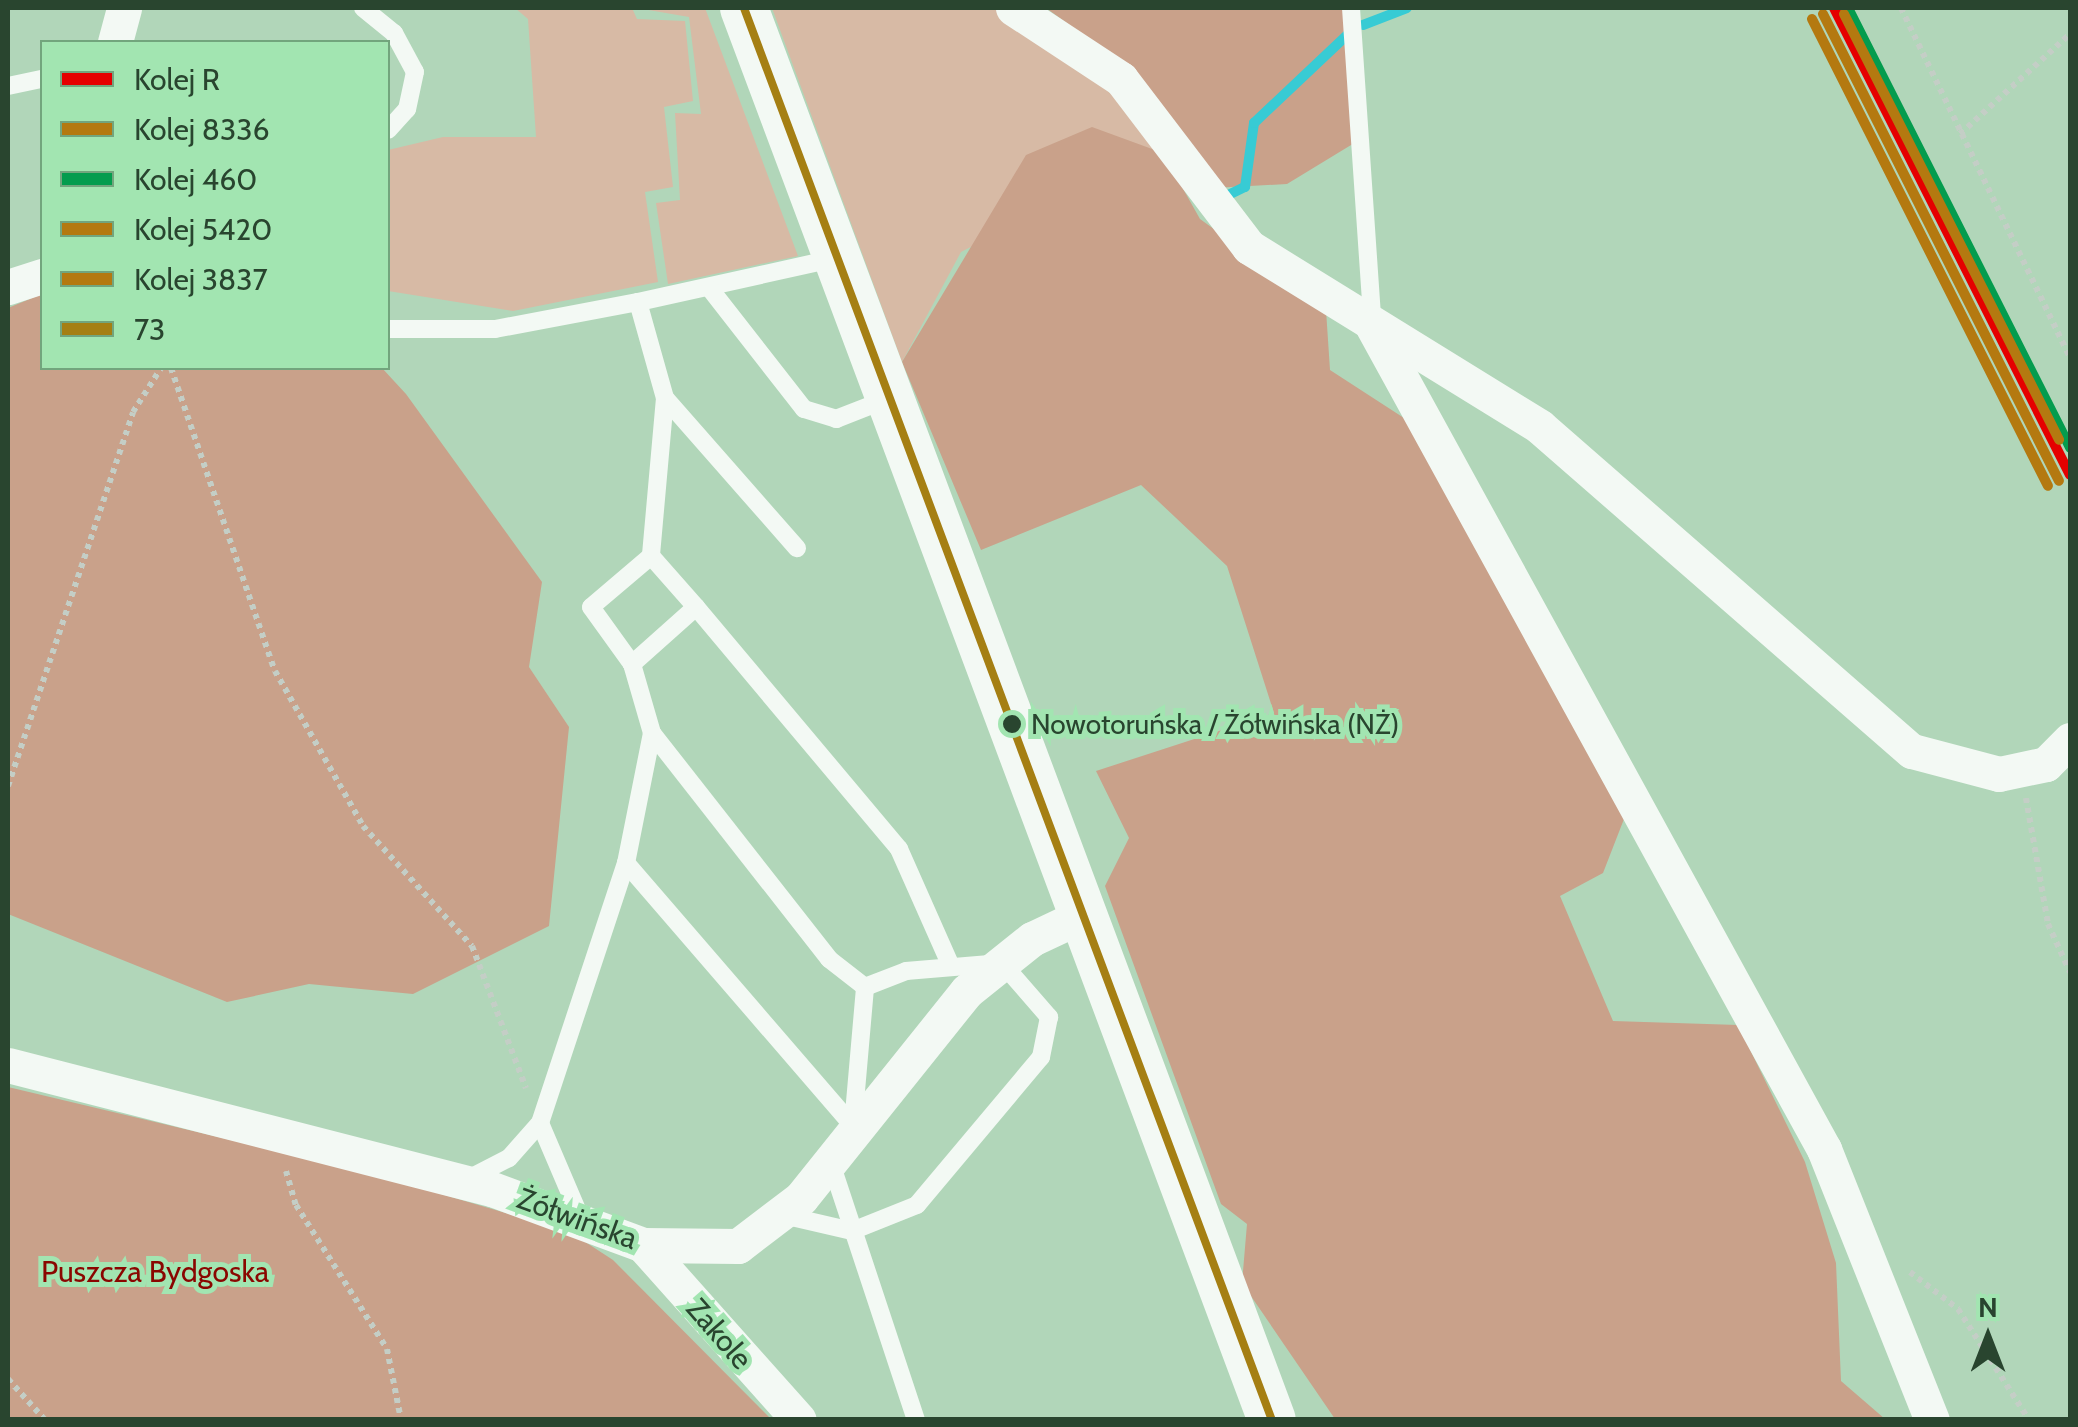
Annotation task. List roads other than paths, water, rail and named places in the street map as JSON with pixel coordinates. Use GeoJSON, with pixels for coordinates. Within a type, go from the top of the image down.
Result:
{"type":"FeatureCollection","features":[{"type":"Feature","properties":{"kind":"main road"},"geometry":{"type":"LineString","coordinates":[[744,8],[1272,1420]]}},
{"type":"Feature","properties":{"kind":"street"},"geometry":{"type":"LineString","coordinates":[[116,40],[124,8]]}},
{"type":"Feature","properties":{"kind":"street"},"geometry":{"type":"LineString","coordinates":[[1013,8],[1121,80],[1250,247],[1373,327],[1540,426],[1912,751],[1962,769],[2021,772],[2070,740]]}},
{"type":"Feature","properties":{"kind":"street"},"geometry":{"type":"LineString","coordinates":[[8,288],[40,277]]}},
{"type":"Feature","properties":{"kind":"street"},"geometry":{"type":"LineString","coordinates":[[1373,327],[1824,1149],[1932,1420]]}},
{"type":"Feature","properties":{"kind":"street","name":"Żółwińska"},"geometry":{"type":"LineString","coordinates":[[8,1065],[463,1181],[580,1217],[643,1245],[738,1246],[782,1215],[853,1126],[1002,963],[1083,915]]}},
{"type":"Feature","properties":{"kind":"street","name":"Zakole"},"geometry":{"type":"LineString","coordinates":[[643,1245],[799,1420]]}},
{"type":"Feature","properties":{"kind":"lane"},"geometry":{"type":"LineString","coordinates":[[364,8],[394,33],[415,72],[407,109],[390,128]]}},
{"type":"Feature","properties":{"kind":"lane"},"geometry":{"type":"LineString","coordinates":[[1352,8],[1373,327]]}},
{"type":"Feature","properties":{"kind":"lane"},"geometry":{"type":"LineString","coordinates":[[8,86],[40,78]]}},
{"type":"Feature","properties":{"kind":"lane"},"geometry":{"type":"LineString","coordinates":[[390,329],[496,330],[710,290],[837,258]]}},
{"type":"Feature","properties":{"kind":"lane"},"geometry":{"type":"LineString","coordinates":[[710,290],[804,409],[836,419],[890,398]]}},
{"type":"Feature","properties":{"kind":"lane"},"geometry":{"type":"LineString","coordinates":[[638,302],[665,398],[651,556],[591,606],[632,664],[652,733],[829,959],[865,986]]}},
{"type":"Feature","properties":{"kind":"lane"},"geometry":{"type":"LineString","coordinates":[[665,398],[797,548]]}},
{"type":"Feature","properties":{"kind":"lane"},"geometry":{"type":"LineString","coordinates":[[651,556],[899,848],[950,964]]}},
{"type":"Feature","properties":{"kind":"lane"},"geometry":{"type":"LineString","coordinates":[[632,664],[696,607]]}},
{"type":"Feature","properties":{"kind":"lane"},"geometry":{"type":"LineString","coordinates":[[463,1181],[509,1158],[540,1123],[626,863],[652,733]]}},
{"type":"Feature","properties":{"kind":"lane"},"geometry":{"type":"LineString","coordinates":[[626,863],[853,1126]]}},
{"type":"Feature","properties":{"kind":"lane"},"geometry":{"type":"LineString","coordinates":[[782,1215],[852,1231],[917,1205],[1041,1057],[1049,1017],[1002,963],[950,964],[865,986]]}},
{"type":"Feature","properties":{"kind":"lane"},"geometry":{"type":"LineString","coordinates":[[853,1126],[865,986]]}},
{"type":"Feature","properties":{"kind":"lane"},"geometry":{"type":"LineString","coordinates":[[540,1123],[580,1217]]}},
{"type":"Feature","properties":{"kind":"lane"},"geometry":{"type":"LineString","coordinates":[[828,1155],[916,1420]]}},
{"type":"Feature","properties":{"kind":"waterway"},"geometry":{"type":"LineString","coordinates":[[1363,25],[1407,8]]}},
{"type":"Feature","properties":{"kind":"waterway"},"geometry":{"type":"LineString","coordinates":[[1220,199],[1245,187],[1254,123],[1347,35]]}},
{"type":"Feature","properties":{"kind":"rail line","name":"R"},"geometry":{"type":"LineString","coordinates":[[1834,8],[2070,475]]}},
{"type":"Feature","properties":{"kind":"rail line","name":"460"},"geometry":{"type":"LineString","coordinates":[[1848,8],[2070,448]]}},
{"type":"Feature","properties":{"kind":"rail line","name":"8336"},"geometry":{"type":"LineString","coordinates":[[1823,14],[2059,481]]}},
{"type":"Feature","properties":{"kind":"rail line","name":"3837"},"geometry":{"type":"LineString","coordinates":[[1844,14],[2059,440]]}},
{"type":"Feature","properties":{"kind":"rail line","name":"5420"},"geometry":{"type":"LineString","coordinates":[[1812,19],[2048,486]]}},
{"type":"Feature","properties":{"kind":"place","name":"Nowotoruńska / Żółwińska (NŻ)"},"geometry":{"type":"Point","coordinates":[1012,724]}},
{"type":"Feature","properties":{"kind":"park label","name":"Puszcza Bydgoska"},"geometry":{"type":"Point","coordinates":[155,1272]}}]}
